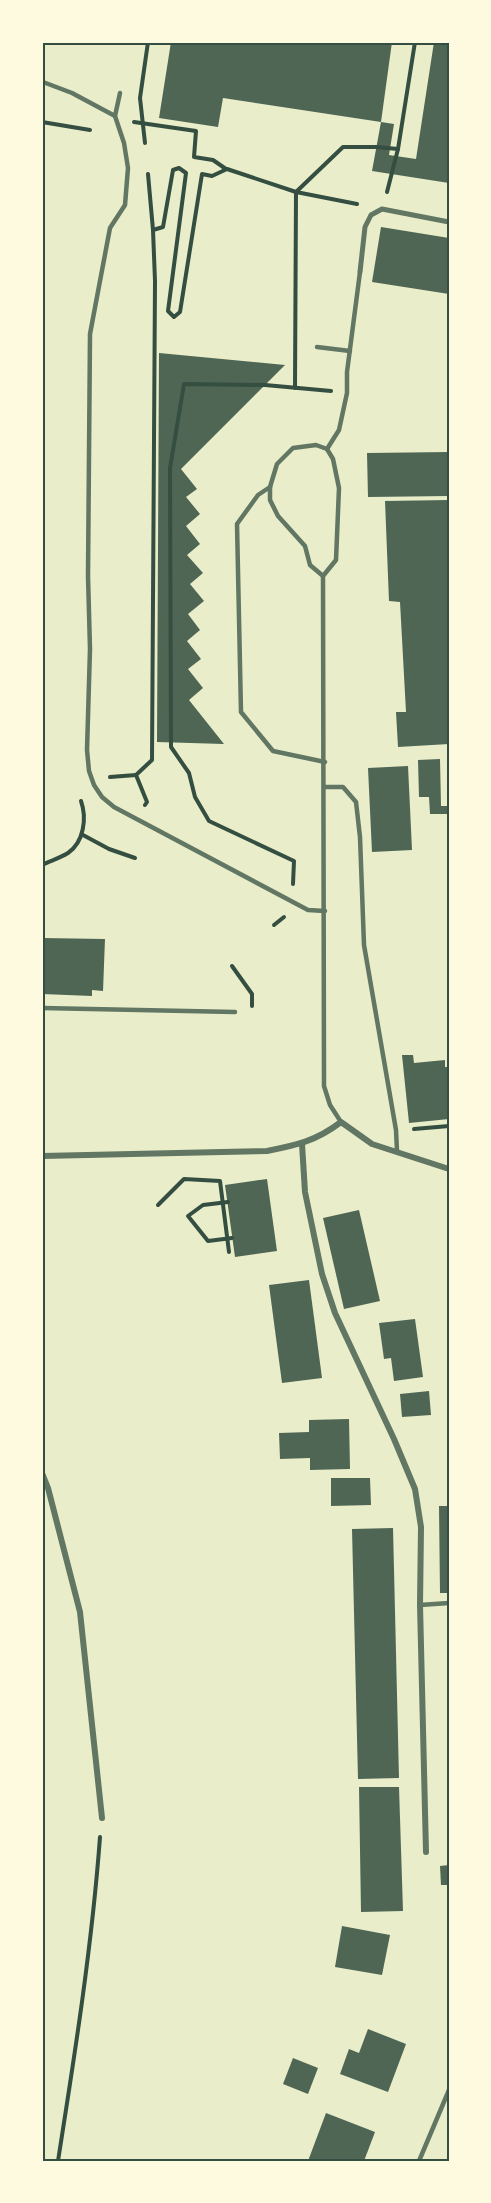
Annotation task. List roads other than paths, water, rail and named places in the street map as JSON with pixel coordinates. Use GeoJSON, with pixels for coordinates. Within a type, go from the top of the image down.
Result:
{"type":"FeatureCollection","features":[{"type":"Feature","properties":{"kind":"street"},"geometry":{"type":"LineString","coordinates":[[360,272],[365,227],[371,215],[382,209],[449,222]]}},
{"type":"Feature","properties":{"kind":"street"},"geometry":{"type":"LineString","coordinates":[[42,1155],[267,1151],[302,1144],[323,1136],[341,1122],[372,1144],[449,1169]]}},
{"type":"Feature","properties":{"kind":"street"},"geometry":{"type":"LineString","coordinates":[[302,1144],[305,1192],[322,1274],[335,1313],[394,1439],[414,1489],[421,1527],[420,1605],[426,1852]]}},
{"type":"Feature","properties":{"kind":"street"},"geometry":{"type":"LineString","coordinates":[[42,1473],[81,1612],[102,1818]]}},
{"type":"Feature","properties":{"kind":"lane"},"geometry":{"type":"LineString","coordinates":[[43,82],[72,93],[115,116]]}},
{"type":"Feature","properties":{"kind":"lane"},"geometry":{"type":"LineString","coordinates":[[120,93],[115,116],[124,143],[128,168],[125,205],[110,228],[90,334],[88,529],[90,648],[87,750],[89,771],[102,797],[114,807],[308,910],[325,911]]}},
{"type":"Feature","properties":{"kind":"lane"},"geometry":{"type":"LineString","coordinates":[[327,449],[339,430],[347,393],[360,272]]}},
{"type":"Feature","properties":{"kind":"lane"},"geometry":{"type":"LineString","coordinates":[[317,347],[350,351]]}},
{"type":"Feature","properties":{"kind":"lane"},"geometry":{"type":"LineString","coordinates":[[323,576],[310,565],[305,546],[278,516],[270,500],[270,487],[277,464],[293,448],[316,445],[327,449],[333,459],[339,488],[336,560],[323,576],[324,1086],[330,1105],[341,1122]]}},
{"type":"Feature","properties":{"kind":"lane"},"geometry":{"type":"LineString","coordinates":[[270,487],[258,495],[237,524],[241,712],[273,751],[325,762]]}},
{"type":"Feature","properties":{"kind":"lane"},"geometry":{"type":"LineString","coordinates":[[324,787],[343,788],[356,802],[360,837],[364,945],[396,1130],[397,1151]]}},
{"type":"Feature","properties":{"kind":"lane"},"geometry":{"type":"LineString","coordinates":[[42,1008],[235,1011]]}},
{"type":"Feature","properties":{"kind":"lane"},"geometry":{"type":"LineString","coordinates":[[420,1605],[449,1603]]}},
{"type":"Feature","properties":{"kind":"lane"},"geometry":{"type":"LineString","coordinates":[[419,2161],[449,2090]]}}]}
